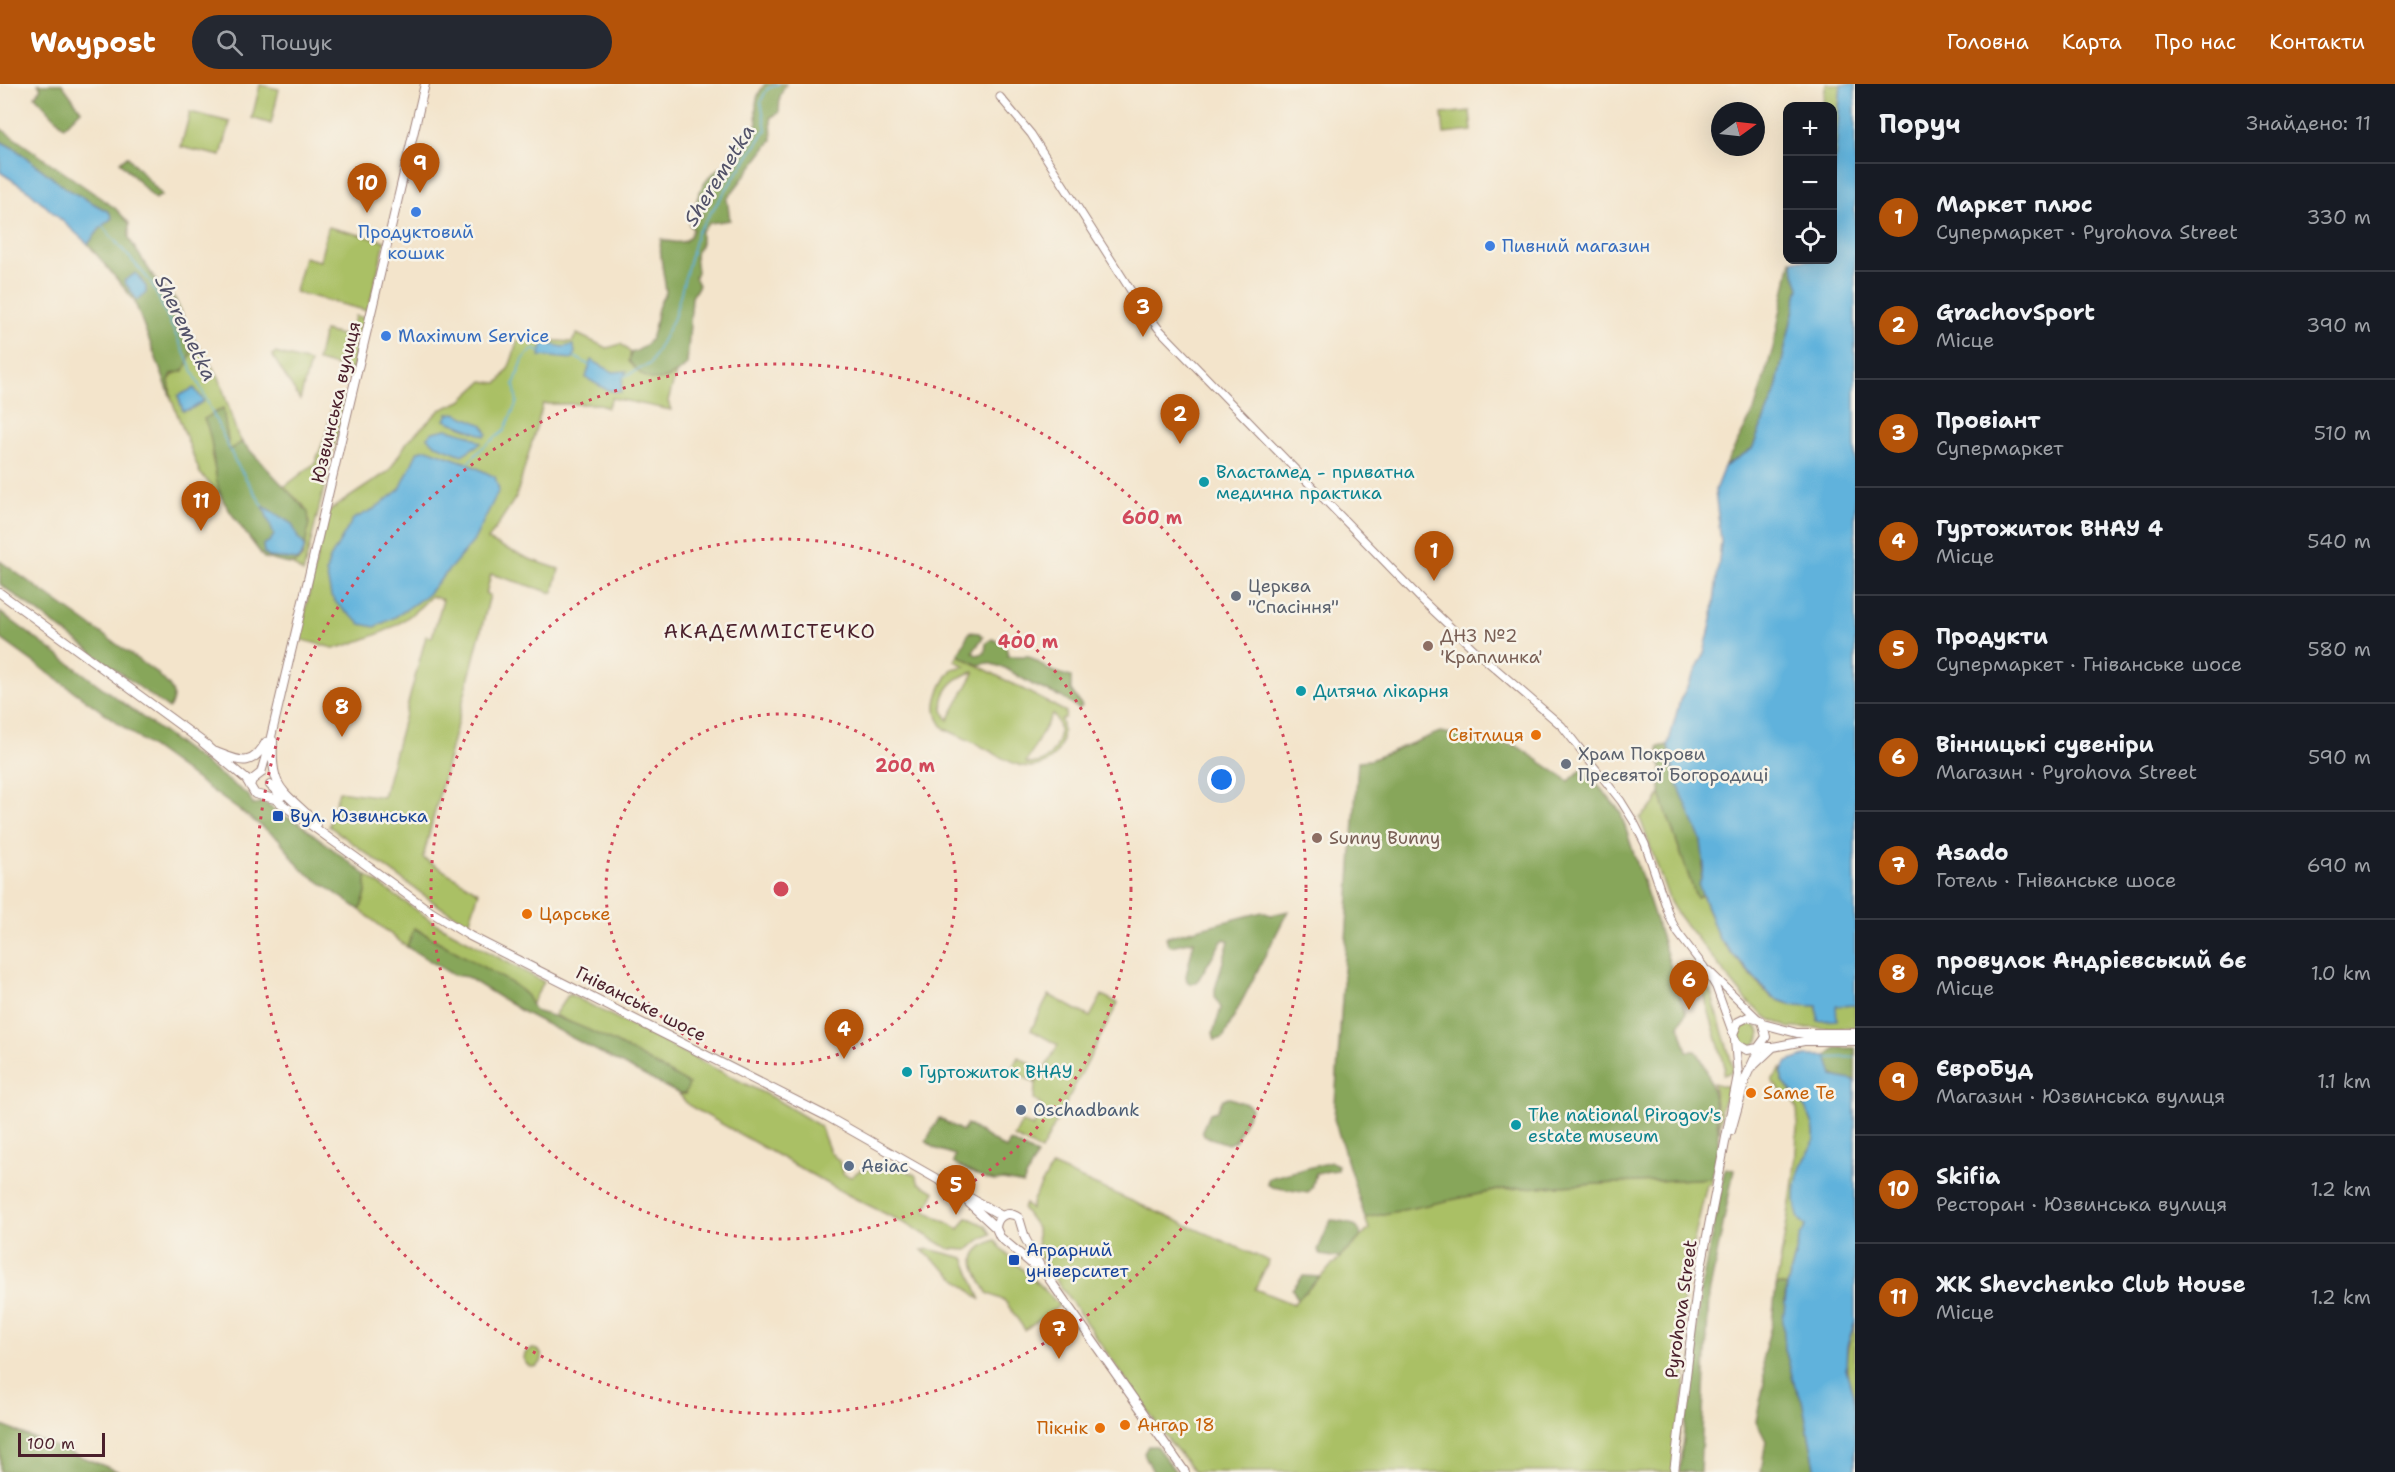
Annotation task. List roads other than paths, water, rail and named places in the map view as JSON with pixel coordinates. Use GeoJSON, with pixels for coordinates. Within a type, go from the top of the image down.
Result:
{"type":"FeatureCollection","features":[{"type":"Feature","properties":{"kind":"main road","name":"Юзвинська вулиця"},"geometry":{"type":"LineString","coordinates":[[274,727],[425,84]]}},
{"type":"Feature","properties":{"kind":"main road"},"geometry":{"type":"LineString","coordinates":[[0,593],[203,743],[256,777],[263,776],[269,783]]}},
{"type":"Feature","properties":{"kind":"main road"},"geometry":{"type":"LineString","coordinates":[[250,786],[263,767],[274,727]]}},
{"type":"Feature","properties":{"kind":"main road"},"geometry":{"type":"LineString","coordinates":[[215,751],[238,760],[249,760],[259,753],[274,727]]}},
{"type":"Feature","properties":{"kind":"main road"},"geometry":{"type":"LineString","coordinates":[[274,727],[272,764],[275,779],[282,791],[317,824]]}},
{"type":"Feature","properties":{"kind":"main road"},"geometry":{"type":"LineString","coordinates":[[203,743],[246,779],[253,792],[262,795],[267,792],[269,783],[266,768],[270,741]]}},
{"type":"Feature","properties":{"kind":"main road","name":"Гніванське шосе"},"geometry":{"type":"LineString","coordinates":[[269,783],[335,842]]}},
{"type":"Feature","properties":{"kind":"main road","name":"Гніванське шосе"},"geometry":{"type":"LineString","coordinates":[[262,795],[275,799],[431,912],[470,936],[817,1111],[1002,1216],[1016,1215],[1021,1221],[1022,1231],[1040,1266],[1185,1472]]}},
{"type":"Feature","properties":{"kind":"main road"},"geometry":{"type":"LineString","coordinates":[[1855,1033],[1797,1033],[1748,1017],[1738,1022],[1734,1038],[1741,1048],[1747,1050],[1804,1041],[1855,1041]]}},
{"type":"Feature","properties":{"kind":"main road"},"geometry":{"type":"LineString","coordinates":[[1760,1047],[1766,1037],[1761,1022]]}},
{"type":"Feature","properties":{"kind":"main road","name":"Pyrohova Street"},"geometry":{"type":"LineString","coordinates":[[1674,1472],[1696,1288],[1738,1075],[1734,1038]]}},
{"type":"Feature","properties":{"kind":"main road","name":"Pyrohova Street"},"geometry":{"type":"LineString","coordinates":[[1724,1152],[1749,1071],[1760,1047]]}},
{"type":"Feature","properties":{"kind":"main road"},"geometry":{"type":"LineString","coordinates":[[1749,1071],[1773,1047]]}},
{"type":"Feature","properties":{"kind":"main road","name":"Гніванське шосе"},"geometry":{"type":"LineString","coordinates":[[940,1181],[976,1208],[996,1228],[998,1234],[1037,1268],[1062,1295]]}},
{"type":"Feature","properties":{"kind":"main road"},"geometry":{"type":"LineString","coordinates":[[996,1228],[997,1221],[1002,1216]]}},
{"type":"Feature","properties":{"kind":"main road"},"geometry":{"type":"LineString","coordinates":[[1005,1240],[1016,1239],[1022,1231]]}},
{"type":"Feature","properties":{"kind":"street","name":"Pyrohova Street"},"geometry":{"type":"LineString","coordinates":[[1000,97],[1031,134],[1133,294],[1158,328],[1417,594],[1481,656],[1557,720],[1614,793],[1631,816],[1641,837],[1673,926],[1716,987],[1734,1038]]}},
{"type":"Feature","properties":{"kind":"street","name":"Pyrohova Street"},"geometry":{"type":"LineString","coordinates":[[1704,968],[1761,1022]]}},
{"type":"Feature","properties":{"kind":"water"},"geometry":{"type":"Polygon","coordinates":[[[1841,84],[1855,84],[1855,1005],[1836,1006],[1837,1020],[1818,1021],[1817,1006],[1792,1005],[1773,998],[1719,939],[1699,886],[1704,865],[1701,841],[1675,777],[1668,745],[1680,700],[1703,657],[1712,620],[1721,542],[1715,490],[1724,467],[1752,449],[1775,393],[1799,287],[1793,264],[1837,264],[1837,136],[1841,84]]]}},
{"type":"Feature","properties":{"kind":"water"},"geometry":{"type":"Polygon","coordinates":[[[0,141],[15,149],[67,189],[109,212],[112,218],[102,226],[88,244],[29,191],[0,172],[0,141]]]}},
{"type":"Feature","properties":{"kind":"water"},"geometry":{"type":"Polygon","coordinates":[[[136,273],[146,287],[146,293],[137,300],[124,281],[136,273]]]}},
{"type":"Feature","properties":{"kind":"water"},"geometry":{"type":"Polygon","coordinates":[[[545,343],[563,347],[573,345],[575,352],[573,359],[540,356],[542,345],[545,343]]]}},
{"type":"Feature","properties":{"kind":"water"},"geometry":{"type":"Polygon","coordinates":[[[591,360],[613,372],[627,371],[623,377],[621,392],[607,390],[586,378],[591,360]]]}},
{"type":"Feature","properties":{"kind":"water"},"geometry":{"type":"Polygon","coordinates":[[[194,388],[204,401],[183,411],[178,396],[194,388]]]}},
{"type":"Feature","properties":{"kind":"water"},"geometry":{"type":"Polygon","coordinates":[[[455,413],[483,425],[487,434],[485,436],[445,420],[448,414],[455,413]]]}},
{"type":"Feature","properties":{"kind":"water"},"geometry":{"type":"Polygon","coordinates":[[[447,429],[469,435],[481,443],[462,455],[436,445],[427,437],[433,432],[447,429]]]}},
{"type":"Feature","properties":{"kind":"water"},"geometry":{"type":"Polygon","coordinates":[[[427,449],[467,463],[495,477],[499,490],[473,542],[427,595],[395,617],[375,627],[361,624],[338,605],[331,596],[326,572],[329,560],[353,519],[374,509],[400,489],[418,451],[427,449]]]}},
{"type":"Feature","properties":{"kind":"water"},"geometry":{"type":"Polygon","coordinates":[[[263,506],[292,524],[298,538],[304,544],[304,551],[298,560],[269,557],[264,553],[263,545],[274,535],[263,506]]]}},
{"type":"Feature","properties":{"kind":"water"},"geometry":{"type":"Polygon","coordinates":[[[1805,1056],[1827,1056],[1833,1076],[1855,1081],[1855,1322],[1847,1346],[1846,1369],[1855,1402],[1855,1472],[1816,1472],[1802,1400],[1795,1386],[1785,1349],[1783,1321],[1787,1286],[1800,1237],[1806,1226],[1796,1210],[1796,1183],[1814,1136],[1810,1117],[1802,1103],[1782,1081],[1782,1071],[1787,1062],[1805,1056]]]}},
{"type":"Feature","properties":{"kind":"waterway","name":"Sheremetka"},"geometry":{"type":"LineString","coordinates":[[623,377],[650,364],[674,318],[697,233],[766,130],[761,101],[767,89],[779,84]]}},
{"type":"Feature","properties":{"kind":"waterway","name":"Sheremetka"},"geometry":{"type":"LineString","coordinates":[[102,226],[151,282],[235,461],[263,506]]}},
{"type":"Feature","properties":{"kind":"waterway","name":"Sheremetka"},"geometry":{"type":"LineString","coordinates":[[467,464],[482,448],[504,431],[517,402],[514,384],[524,357],[534,349],[540,352]]}},
{"type":"Feature","properties":{"kind":"waterway","name":"Sheremetka"},"geometry":{"type":"LineString","coordinates":[[575,357],[589,365]]}},
{"type":"Feature","properties":{"kind":"waterway"},"geometry":{"type":"LineString","coordinates":[[1827,1058],[1855,1057]]}},
{"type":"Feature","properties":{"kind":"place","name":"ЄвроБуд"},"geometry":{"type":"Point","coordinates":[420,193]}},
{"type":"Feature","properties":{"kind":"place","name":"Продуктовий кошик"},"geometry":{"type":"Point","coordinates":[416,212]}},
{"type":"Feature","properties":{"kind":"place","name":"Skifia"},"geometry":{"type":"Point","coordinates":[367,213]}},
{"type":"Feature","properties":{"kind":"place","name":"Пивний магазин"},"geometry":{"type":"Point","coordinates":[1490,246]}},
{"type":"Feature","properties":{"kind":"place","name":"Maximum Service"},"geometry":{"type":"Point","coordinates":[386,336]}},
{"type":"Feature","properties":{"kind":"place","name":"Провіант"},"geometry":{"type":"Point","coordinates":[1143,337]}},
{"type":"Feature","properties":{"kind":"place","name":"GrachovSport"},"geometry":{"type":"Point","coordinates":[1180,444]}},
{"type":"Feature","properties":{"kind":"place","name":"Властамед - приватна медична практика"},"geometry":{"type":"Point","coordinates":[1204,482]}},
{"type":"Feature","properties":{"kind":"place","name":"ЖК Shevchenko Club House"},"geometry":{"type":"Point","coordinates":[201,531]}},
{"type":"Feature","properties":{"kind":"place","name":"Маркет плюс"},"geometry":{"type":"Point","coordinates":[1434,581]}},
{"type":"Feature","properties":{"kind":"place","name":"Церква \"Спасіння\""},"geometry":{"type":"Point","coordinates":[1236,596]}},
{"type":"Feature","properties":{"kind":"place","name":"ДНЗ №2 'Краплинка'"},"geometry":{"type":"Point","coordinates":[1428,646]}},
{"type":"Feature","properties":{"kind":"place","name":"Дитяча лікарня"},"geometry":{"type":"Point","coordinates":[1301,691]}},
{"type":"Feature","properties":{"kind":"place","name":"Світлиця"},"geometry":{"type":"Point","coordinates":[1536,735]}},
{"type":"Feature","properties":{"kind":"place","name":"провулок Андрієвський 6є"},"geometry":{"type":"Point","coordinates":[342,737]}},
{"type":"Feature","properties":{"kind":"place","name":"Храм Покрови Пресвятої Богородиці"},"geometry":{"type":"Point","coordinates":[1566,764]}},
{"type":"Feature","properties":{"kind":"place","name":"Вул. Юзвинська"},"geometry":{"type":"Point","coordinates":[278,816]}},
{"type":"Feature","properties":{"kind":"place","name":"Sunny Bunny"},"geometry":{"type":"Point","coordinates":[1317,838]}},
{"type":"Feature","properties":{"kind":"place","name":"Царське"},"geometry":{"type":"Point","coordinates":[527,914]}},
{"type":"Feature","properties":{"kind":"place","name":"Вінницькі сувеніри"},"geometry":{"type":"Point","coordinates":[1689,1010]}},
{"type":"Feature","properties":{"kind":"place","name":"Гуртожиток ВНАУ 4"},"geometry":{"type":"Point","coordinates":[844,1059]}},
{"type":"Feature","properties":{"kind":"place","name":"Гуртожиток ВНАУ"},"geometry":{"type":"Point","coordinates":[907,1072]}},
{"type":"Feature","properties":{"kind":"place","name":"Same Te"},"geometry":{"type":"Point","coordinates":[1751,1093]}},
{"type":"Feature","properties":{"kind":"place","name":"Oschadbank"},"geometry":{"type":"Point","coordinates":[1021,1110]}},
{"type":"Feature","properties":{"kind":"place","name":"The national Pirogov's estate museum"},"geometry":{"type":"Point","coordinates":[1516,1125]}},
{"type":"Feature","properties":{"kind":"place","name":"Авіас"},"geometry":{"type":"Point","coordinates":[849,1166]}},
{"type":"Feature","properties":{"kind":"place","name":"Продукти"},"geometry":{"type":"Point","coordinates":[956,1215]}},
{"type":"Feature","properties":{"kind":"place","name":"Аграрний університет"},"geometry":{"type":"Point","coordinates":[1014,1260]}},
{"type":"Feature","properties":{"kind":"place","name":"Asado"},"geometry":{"type":"Point","coordinates":[1059,1359]}},
{"type":"Feature","properties":{"kind":"place","name":"Ангар 18"},"geometry":{"type":"Point","coordinates":[1125,1425]}},
{"type":"Feature","properties":{"kind":"place","name":"Пікнік"},"geometry":{"type":"Point","coordinates":[1100,1428]}},
{"type":"Feature","properties":{"kind":"district","name":"АКАДЕММІСТЕЧКО"},"geometry":{"type":"Point","coordinates":[770,631]}}]}
